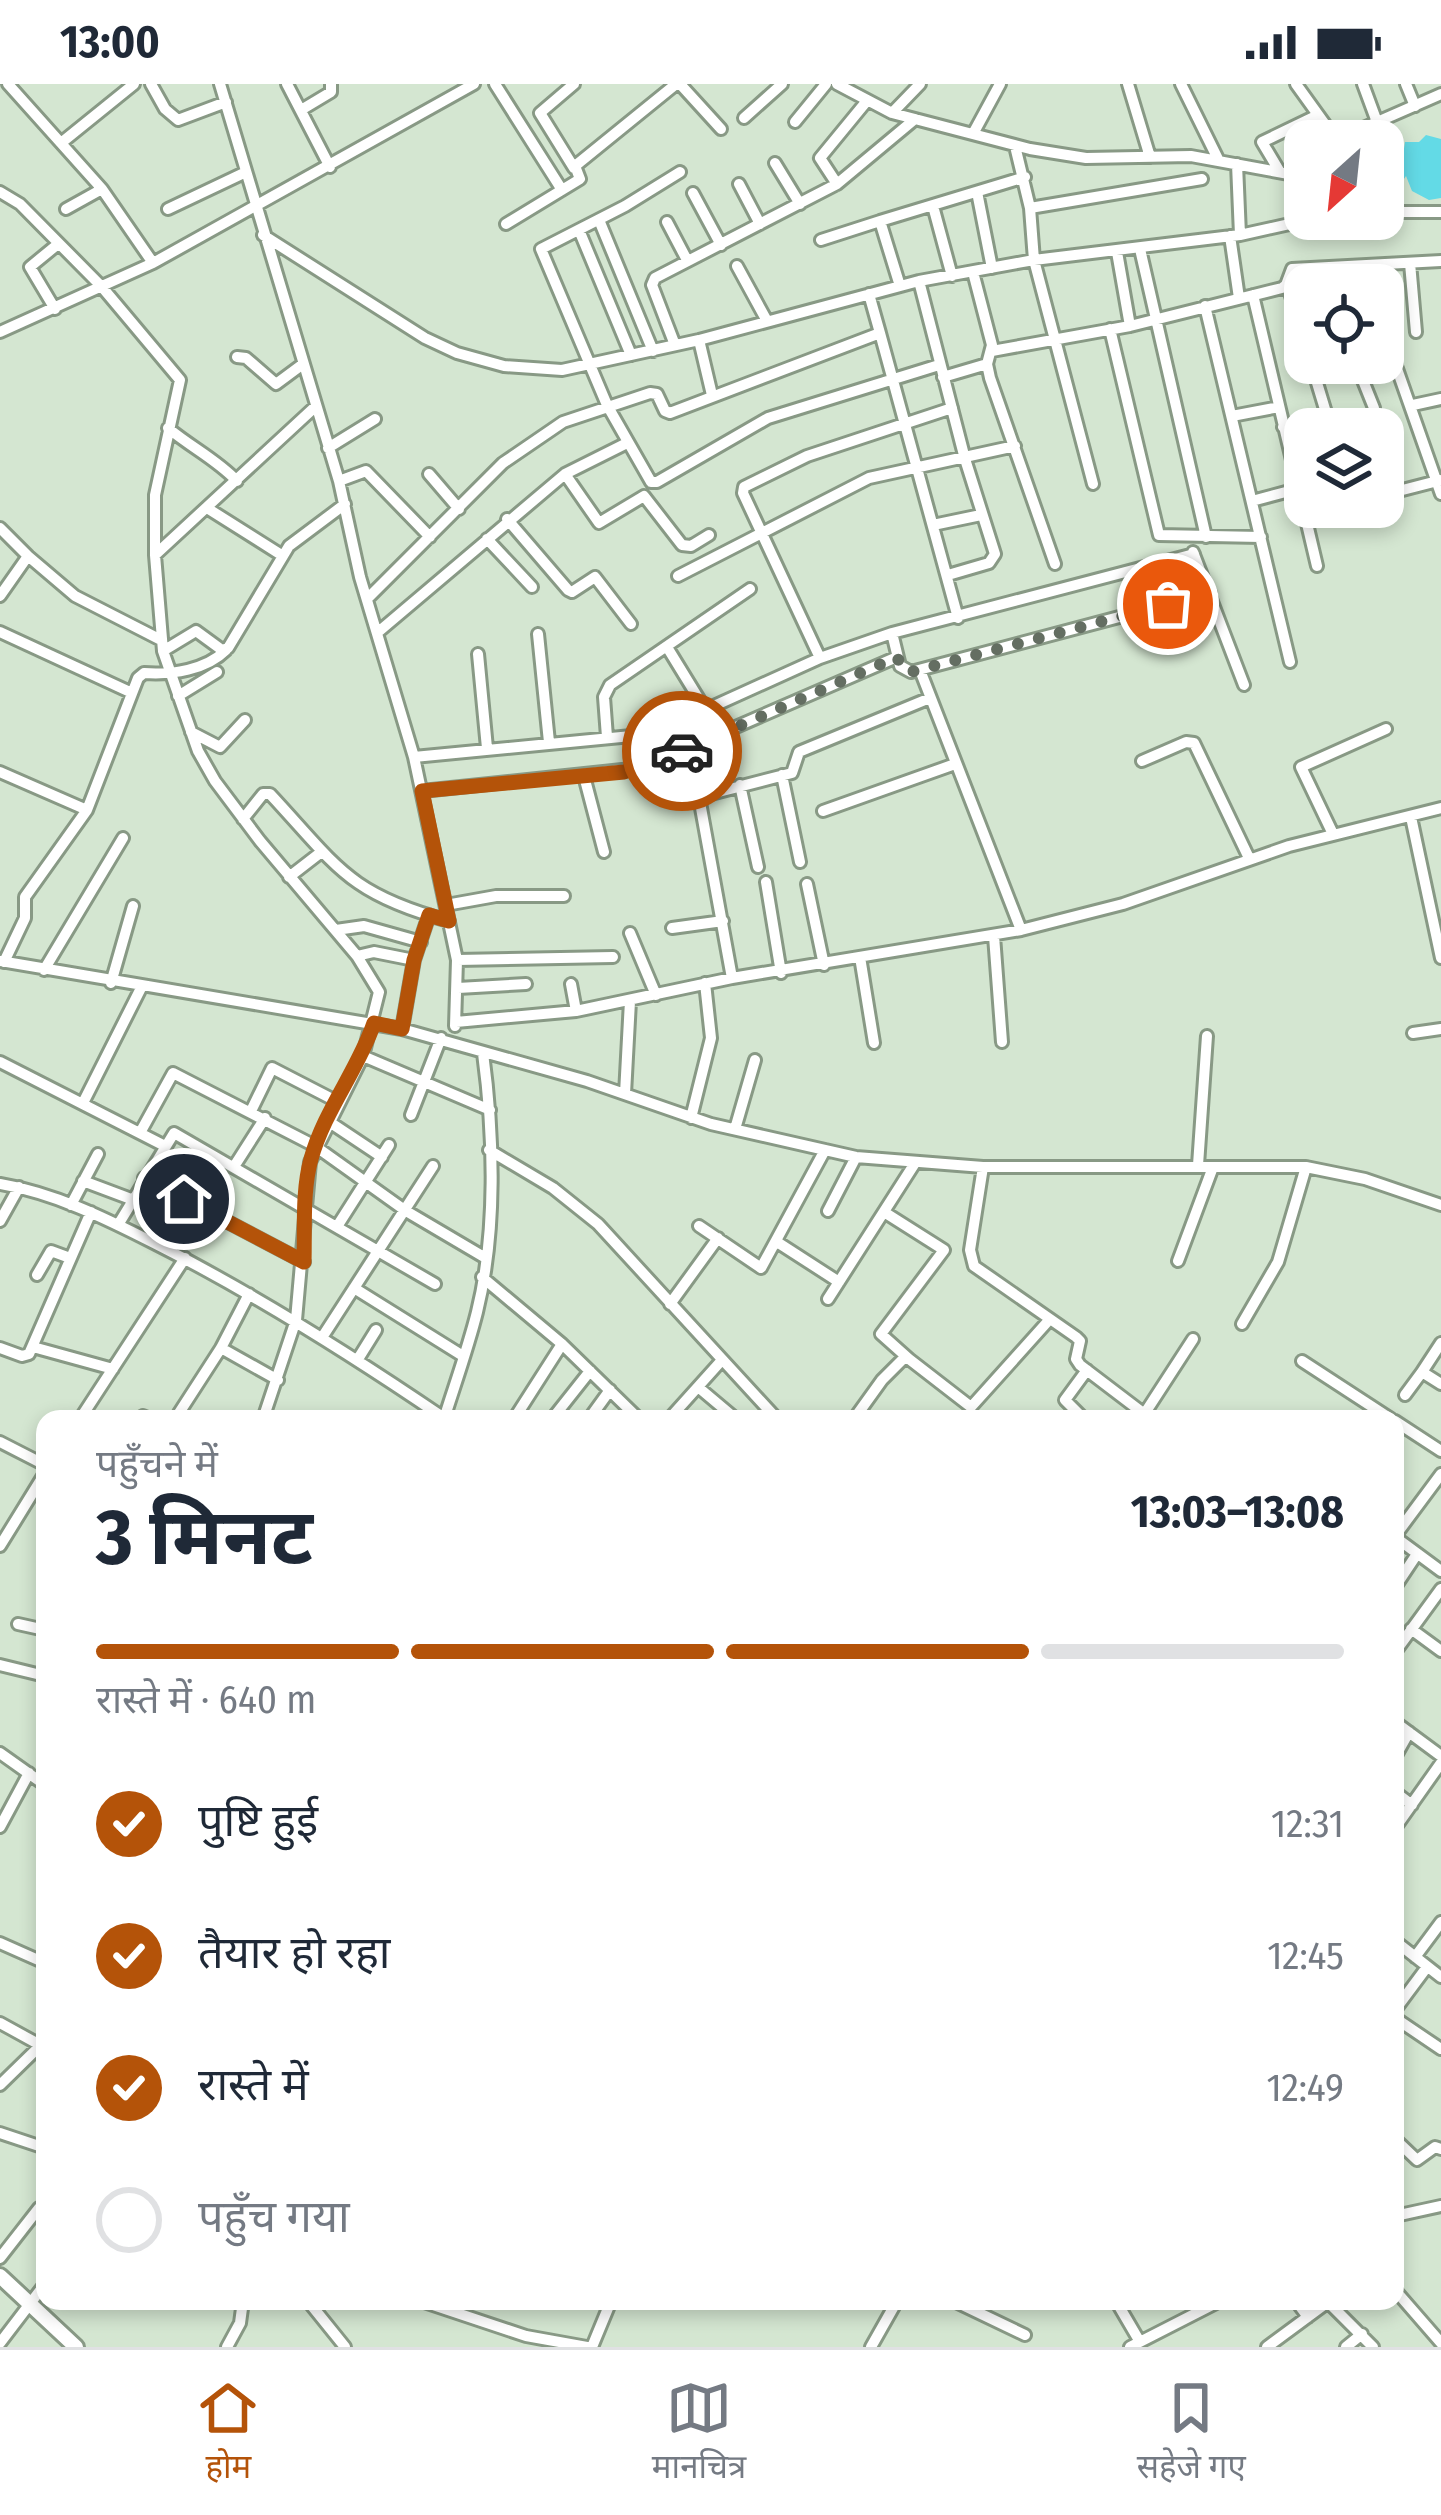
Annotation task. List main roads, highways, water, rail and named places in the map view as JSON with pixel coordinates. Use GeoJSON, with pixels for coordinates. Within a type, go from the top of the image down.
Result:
{"type":"FeatureCollection","features":[{"type":"Feature","properties":{"kind":"main road"},"geometry":{"type":"LineString","coordinates":[[0,2276],[76,2347]]}},
{"type":"Feature","properties":{"kind":"water"},"geometry":{"type":"Polygon","coordinates":[[[1426,135],[1441,139],[1441,198],[1429,200],[1412,191],[1404,179],[1405,142],[1419,142],[1426,135]]]}}]}
